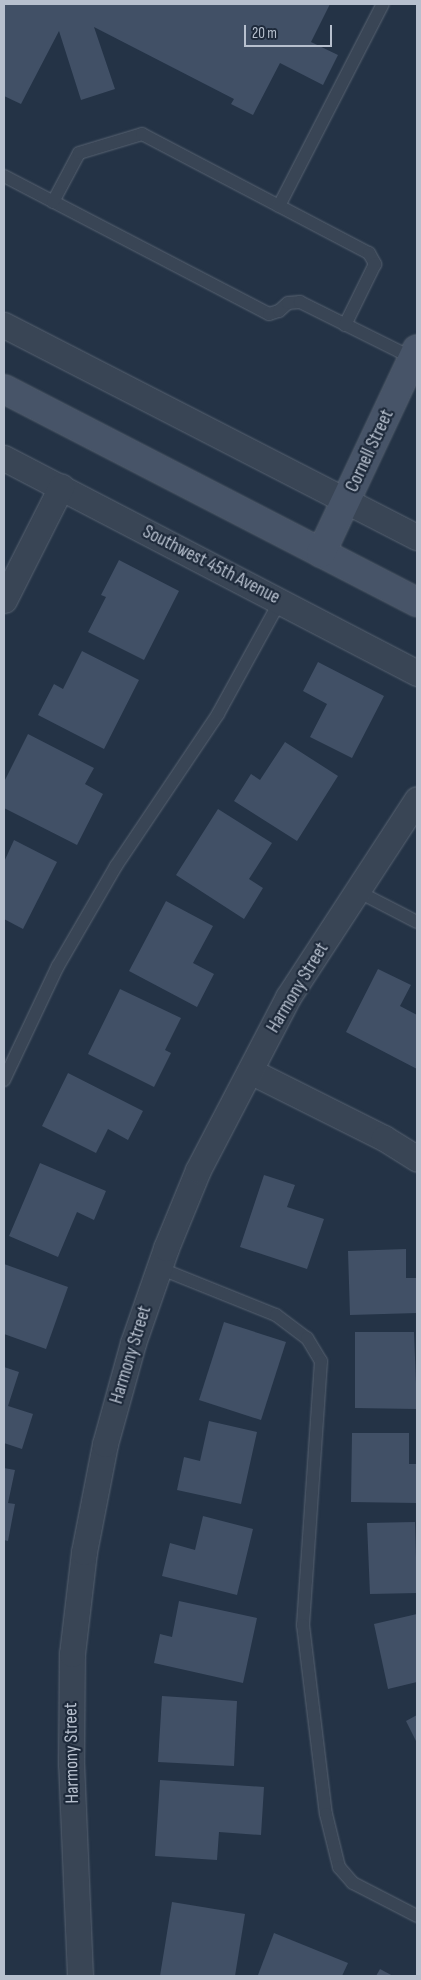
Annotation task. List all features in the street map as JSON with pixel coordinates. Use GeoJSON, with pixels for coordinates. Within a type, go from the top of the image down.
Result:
{"type":"FeatureCollection","features":[{"type":"Feature","properties":{"kind":"main road","name":"Cornell Street"},"geometry":{"type":"LineString","coordinates":[[321,553],[415,354]]}},
{"type":"Feature","properties":{"kind":"main road"},"geometry":{"type":"LineString","coordinates":[[4,390],[417,602]]}},
{"type":"Feature","properties":{"kind":"street"},"geometry":{"type":"LineString","coordinates":[[4,325],[417,537]]}},
{"type":"Feature","properties":{"kind":"street","name":"Southwest 45th Avenue"},"geometry":{"type":"LineString","coordinates":[[4,458],[417,673]]}},
{"type":"Feature","properties":{"kind":"street"},"geometry":{"type":"LineString","coordinates":[[4,600],[61,487]]}},
{"type":"Feature","properties":{"kind":"street","name":"Harmony Street"},"geometry":{"type":"LineString","coordinates":[[80,1976],[71,1764],[72,1654],[84,1552],[105,1444],[133,1343],[159,1268],[198,1170],[288,997],[359,892],[417,799]]}},
{"type":"Feature","properties":{"kind":"street"},"geometry":{"type":"LineString","coordinates":[[250,1070],[384,1138],[417,1159]]}},
{"type":"Feature","properties":{"kind":"lane"},"geometry":{"type":"LineString","coordinates":[[279,206],[383,4]]}},
{"type":"Feature","properties":{"kind":"lane"},"geometry":{"type":"LineString","coordinates":[[53,202],[79,153],[142,134],[368,253],[375,264],[345,325]]}},
{"type":"Feature","properties":{"kind":"lane"},"geometry":{"type":"LineString","coordinates":[[4,176],[269,314],[279,311],[288,303],[300,302],[345,325],[415,354]]}},
{"type":"Feature","properties":{"kind":"lane"},"geometry":{"type":"LineString","coordinates":[[4,1080],[62,958],[116,866],[218,714],[280,600]]}},
{"type":"Feature","properties":{"kind":"lane"},"geometry":{"type":"LineString","coordinates":[[359,892],[417,922]]}},
{"type":"Feature","properties":{"kind":"lane"},"geometry":{"type":"LineString","coordinates":[[159,1268],[276,1315],[307,1338],[321,1361],[302,1625],[326,1814],[339,1867],[353,1883],[417,1916]]}},
{"type":"Feature","properties":{"kind":"building"},"geometry":{"type":"Polygon","coordinates":[[[4,4],[330,4],[311,42],[338,55],[323,85],[280,63],[253,115],[231,104],[234,99],[94,27],[115,89],[81,100],[59,31],[21,104],[4,96],[4,4]]]}},
{"type":"Feature","properties":{"kind":"building"},"geometry":{"type":"Polygon","coordinates":[[[119,560],[179,591],[144,660],[88,632],[106,597],[101,595],[119,560]]]}},
{"type":"Feature","properties":{"kind":"building"},"geometry":{"type":"Polygon","coordinates":[[[82,651],[139,680],[104,749],[38,715],[54,684],[63,689],[82,651]]]}},
{"type":"Feature","properties":{"kind":"building"},"geometry":{"type":"Polygon","coordinates":[[[318,662],[384,696],[352,758],[310,737],[327,704],[303,691],[318,662]]]}},
{"type":"Feature","properties":{"kind":"building"},"geometry":{"type":"Polygon","coordinates":[[[28,734],[94,768],[85,784],[103,794],[77,845],[4,808],[4,782],[28,734]]]}},
{"type":"Feature","properties":{"kind":"building"},"geometry":{"type":"Polygon","coordinates":[[[285,742],[338,776],[297,841],[234,801],[251,774],[260,780],[285,742]]]}},
{"type":"Feature","properties":{"kind":"building"},"geometry":{"type":"Polygon","coordinates":[[[218,809],[272,843],[249,879],[263,888],[244,919],[176,875],[218,809]]]}},
{"type":"Feature","properties":{"kind":"building"},"geometry":{"type":"Polygon","coordinates":[[[14,840],[57,862],[23,929],[4,919],[4,862],[14,840]]]}},
{"type":"Feature","properties":{"kind":"building"},"geometry":{"type":"Polygon","coordinates":[[[166,901],[213,926],[193,963],[214,974],[197,1007],[129,971],[166,901]]]}},
{"type":"Feature","properties":{"kind":"building"},"geometry":{"type":"Polygon","coordinates":[[[378,969],[411,985],[400,1006],[417,1015],[417,1069],[346,1032],[378,969]]]}},
{"type":"Feature","properties":{"kind":"building"},"geometry":{"type":"Polygon","coordinates":[[[120,989],[181,1018],[165,1050],[171,1053],[154,1087],[88,1054],[120,989]]]}},
{"type":"Feature","properties":{"kind":"building"},"geometry":{"type":"Polygon","coordinates":[[[68,1073],[143,1111],[128,1140],[108,1129],[96,1153],[42,1126],[68,1073]]]}},
{"type":"Feature","properties":{"kind":"building"},"geometry":{"type":"Polygon","coordinates":[[[40,1163],[106,1191],[94,1220],[77,1212],[58,1257],[9,1236],[40,1163]]]}},
{"type":"Feature","properties":{"kind":"building"},"geometry":{"type":"Polygon","coordinates":[[[264,1175],[295,1185],[287,1207],[324,1219],[307,1269],[240,1247],[264,1175]]]}},
{"type":"Feature","properties":{"kind":"building"},"geometry":{"type":"Polygon","coordinates":[[[406,1249],[406,1278],[417,1278],[417,1313],[350,1315],[348,1251],[406,1249]]]}},
{"type":"Feature","properties":{"kind":"building"},"geometry":{"type":"Polygon","coordinates":[[[4,1264],[68,1287],[46,1349],[4,1334],[4,1264]]]}},
{"type":"Feature","properties":{"kind":"building"},"geometry":{"type":"Polygon","coordinates":[[[224,1322],[286,1342],[261,1420],[199,1400],[224,1322]]]}},
{"type":"Feature","properties":{"kind":"building"},"geometry":{"type":"Polygon","coordinates":[[[355,1332],[414,1332],[417,1409],[355,1408],[355,1332]]]}},
{"type":"Feature","properties":{"kind":"building"},"geometry":{"type":"Polygon","coordinates":[[[4,1367],[19,1372],[8,1406],[33,1414],[22,1449],[4,1443],[4,1367]]]}},
{"type":"Feature","properties":{"kind":"building"},"geometry":{"type":"Polygon","coordinates":[[[209,1421],[257,1432],[241,1504],[177,1490],[184,1457],[200,1461],[209,1421]]]}},
{"type":"Feature","properties":{"kind":"building"},"geometry":{"type":"Polygon","coordinates":[[[352,1433],[409,1433],[409,1464],[417,1464],[417,1503],[351,1502],[352,1433]]]}},
{"type":"Feature","properties":{"kind":"building"},"geometry":{"type":"Polygon","coordinates":[[[4,1468],[15,1470],[8,1503],[15,1504],[8,1541],[4,1540],[4,1468]]]}},
{"type":"Feature","properties":{"kind":"building"},"geometry":{"type":"Polygon","coordinates":[[[203,1516],[253,1529],[237,1595],[162,1576],[170,1543],[195,1550],[203,1516]]]}},
{"type":"Feature","properties":{"kind":"building"},"geometry":{"type":"Polygon","coordinates":[[[415,1522],[417,1593],[370,1594],[367,1523],[415,1522]]]}},
{"type":"Feature","properties":{"kind":"building"},"geometry":{"type":"Polygon","coordinates":[[[179,1601],[257,1618],[243,1683],[154,1663],[160,1634],[172,1637],[179,1601]]]}},
{"type":"Feature","properties":{"kind":"building"},"geometry":{"type":"Polygon","coordinates":[[[417,1614],[417,1682],[388,1689],[374,1624],[417,1614]]]}},
{"type":"Feature","properties":{"kind":"building"},"geometry":{"type":"Polygon","coordinates":[[[162,1696],[237,1701],[234,1766],[158,1762],[162,1696]]]}},
{"type":"Feature","properties":{"kind":"building"},"geometry":{"type":"Polygon","coordinates":[[[417,1715],[417,1743],[406,1721],[417,1715]]]}},
{"type":"Feature","properties":{"kind":"building"},"geometry":{"type":"Polygon","coordinates":[[[160,1780],[264,1787],[261,1835],[219,1832],[217,1860],[155,1856],[160,1780]]]}},
{"type":"Feature","properties":{"kind":"building"},"geometry":{"type":"Polygon","coordinates":[[[172,1902],[245,1914],[235,1976],[160,1976],[172,1902]]]}},
{"type":"Feature","properties":{"kind":"building"},"geometry":{"type":"Polygon","coordinates":[[[274,1933],[348,1963],[342,1976],[258,1975],[274,1933]]]}},
{"type":"Feature","properties":{"kind":"building"},"geometry":{"type":"Polygon","coordinates":[[[380,1969],[393,1976],[376,1976],[380,1969]]]}}]}
